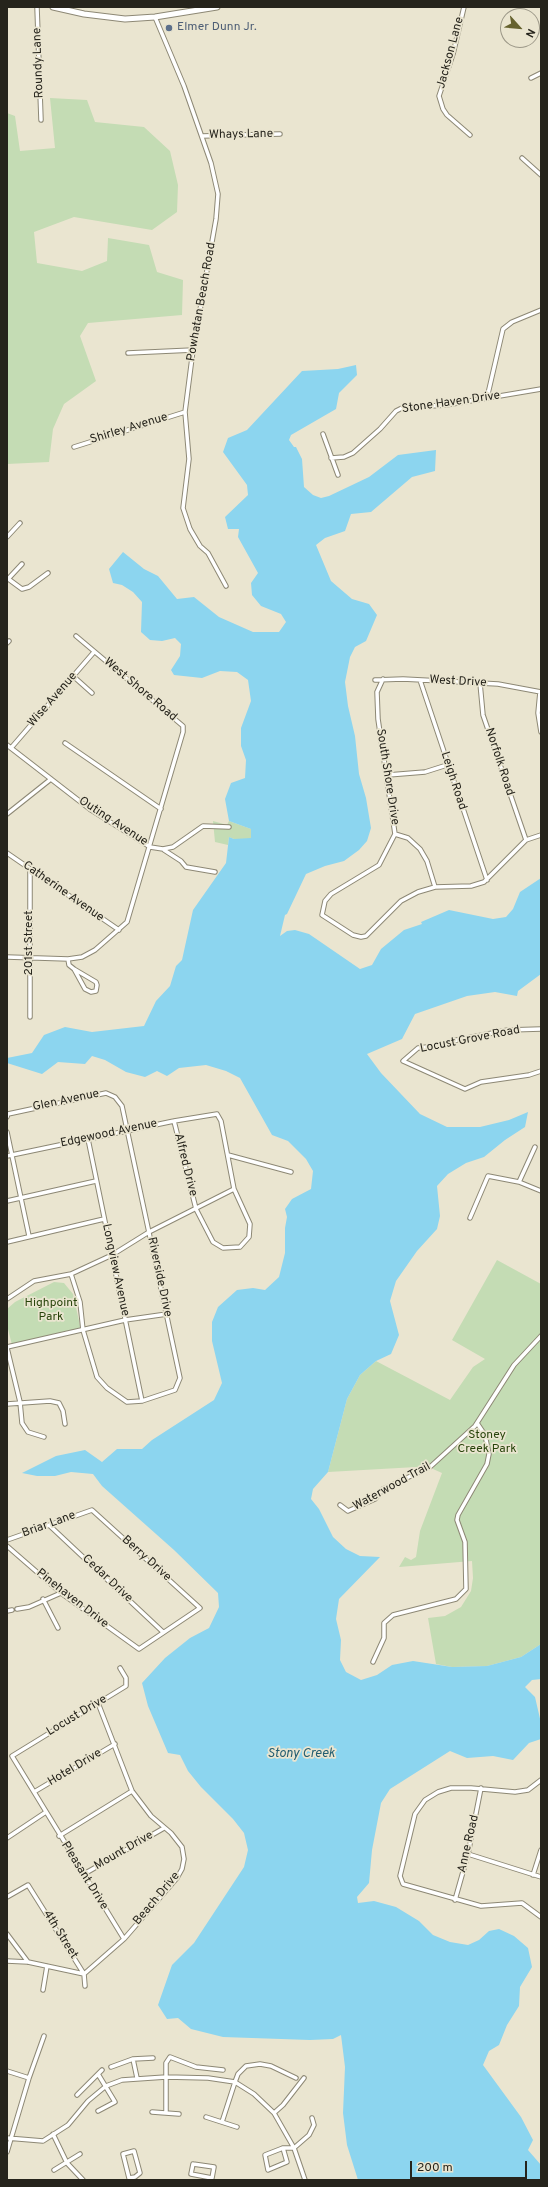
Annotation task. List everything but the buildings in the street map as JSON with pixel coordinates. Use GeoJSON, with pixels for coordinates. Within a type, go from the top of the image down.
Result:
{"type":"FeatureCollection","features":[{"type":"Feature","properties":{"kind":"main road"},"geometry":{"type":"LineString","coordinates":[[53,7],[111,18],[155,17],[217,7]]}},
{"type":"Feature","properties":{"kind":"street","name":"Roundy Lane"},"geometry":{"type":"LineString","coordinates":[[36,7],[41,120]]}},
{"type":"Feature","properties":{"kind":"street","name":"Jackson Lane"},"geometry":{"type":"LineString","coordinates":[[464,7],[453,54],[439,96],[443,109],[447,115],[470,135]]}},
{"type":"Feature","properties":{"kind":"street","name":"Powhatan Beach Road"},"geometry":{"type":"LineString","coordinates":[[155,17],[184,86],[202,136],[217,186],[218,202],[193,350],[185,412],[189,459],[183,508],[190,529],[200,546],[208,553],[226,586]]}},
{"type":"Feature","properties":{"kind":"street"},"geometry":{"type":"LineString","coordinates":[[531,78],[541,73]]}},
{"type":"Feature","properties":{"kind":"street","name":"Whays Lane"},"geometry":{"type":"LineString","coordinates":[[202,136],[280,134]]}},
{"type":"Feature","properties":{"kind":"street"},"geometry":{"type":"LineString","coordinates":[[522,158],[541,175]]}},
{"type":"Feature","properties":{"kind":"street"},"geometry":{"type":"LineString","coordinates":[[487,398],[503,329],[512,322],[541,310]]}},
{"type":"Feature","properties":{"kind":"street"},"geometry":{"type":"LineString","coordinates":[[128,353],[193,350]]}},
{"type":"Feature","properties":{"kind":"street","name":"Stone Haven Drive"},"geometry":{"type":"LineString","coordinates":[[332,458],[344,457],[353,453],[380,429],[399,409],[446,405],[541,389]]}},
{"type":"Feature","properties":{"kind":"street","name":"Shirley Avenue"},"geometry":{"type":"LineString","coordinates":[[74,447],[185,412]]}},
{"type":"Feature","properties":{"kind":"street"},"geometry":{"type":"LineString","coordinates":[[323,434],[338,475]]}},
{"type":"Feature","properties":{"kind":"street"},"geometry":{"type":"LineString","coordinates":[[7,537],[20,524]]}},
{"type":"Feature","properties":{"kind":"street"},"geometry":{"type":"LineString","coordinates":[[22,564],[7,579],[22,589],[29,587],[48,573]]}},
{"type":"Feature","properties":{"kind":"street","name":"West Shore Road"},"geometry":{"type":"LineString","coordinates":[[7,957],[68,959],[82,957],[95,950],[127,922],[131,913],[183,732],[182,726],[76,636]]}},
{"type":"Feature","properties":{"kind":"street","name":"Wise Avenue"},"geometry":{"type":"LineString","coordinates":[[11,748],[94,652]]}},
{"type":"Feature","properties":{"kind":"street"},"geometry":{"type":"LineString","coordinates":[[73,676],[92,693]]}},
{"type":"Feature","properties":{"kind":"street","name":"South Shore Drive"},"geometry":{"type":"LineString","coordinates":[[383,679],[377,692],[377,708],[388,775],[395,834],[377,868],[331,894],[325,901],[321,914],[353,935],[363,937],[373,930],[388,912],[401,901],[418,892],[436,887]]}},
{"type":"Feature","properties":{"kind":"street","name":"West Drive"},"geometry":{"type":"LineString","coordinates":[[375,680],[420,680],[480,683],[503,685],[541,692]]}},
{"type":"Feature","properties":{"kind":"street","name":"Leigh Road"},"geometry":{"type":"LineString","coordinates":[[420,680],[447,765],[487,880]]}},
{"type":"Feature","properties":{"kind":"street","name":"Norfolk Road"},"geometry":{"type":"LineString","coordinates":[[480,683],[483,715],[526,840]]}},
{"type":"Feature","properties":{"kind":"street"},"geometry":{"type":"LineString","coordinates":[[541,692],[538,713],[541,732]]}},
{"type":"Feature","properties":{"kind":"street"},"geometry":{"type":"LineString","coordinates":[[65,743],[160,809]]}},
{"type":"Feature","properties":{"kind":"street","name":"Outing Avenue"},"geometry":{"type":"LineString","coordinates":[[7,745],[92,810],[150,847],[163,849],[173,847],[203,826],[229,827]]}},
{"type":"Feature","properties":{"kind":"street"},"geometry":{"type":"LineString","coordinates":[[388,775],[425,772],[447,765]]}},
{"type":"Feature","properties":{"kind":"street"},"geometry":{"type":"LineString","coordinates":[[7,814],[51,779]]}},
{"type":"Feature","properties":{"kind":"street"},"geometry":{"type":"LineString","coordinates":[[395,834],[408,838],[420,849],[427,861],[436,887],[476,885],[487,880],[526,840],[541,835]]}},
{"type":"Feature","properties":{"kind":"street"},"geometry":{"type":"LineString","coordinates":[[163,849],[181,861],[186,867],[215,872]]}},
{"type":"Feature","properties":{"kind":"street","name":"Catherine Avenue"},"geometry":{"type":"LineString","coordinates":[[7,853],[119,930]]}},
{"type":"Feature","properties":{"kind":"street","name":"201st Street"},"geometry":{"type":"LineString","coordinates":[[30,869],[30,1017]]}},
{"type":"Feature","properties":{"kind":"street"},"geometry":{"type":"LineString","coordinates":[[68,959],[69,965],[74,970],[87,991],[96,991],[98,985],[96,982],[74,970]]}},
{"type":"Feature","properties":{"kind":"street","name":"Locust Grove Road"},"geometry":{"type":"LineString","coordinates":[[541,1029],[508,1030],[457,1040],[436,1046],[418,1048],[403,1061],[465,1089],[481,1082],[529,1075],[541,1071]]}},
{"type":"Feature","properties":{"kind":"street","name":"Glen Avenue"},"geometry":{"type":"LineString","coordinates":[[7,1117],[8,1114],[106,1093],[115,1097],[122,1106],[127,1130]]}},
{"type":"Feature","properties":{"kind":"street","name":"Edgewood Avenue"},"geometry":{"type":"LineString","coordinates":[[7,1156],[127,1130],[211,1114]]}},
{"type":"Feature","properties":{"kind":"street","name":"Alfred Drive"},"geometry":{"type":"LineString","coordinates":[[174,1121],[196,1210],[213,1242],[223,1248],[240,1247],[249,1237],[250,1224],[234,1189],[221,1121],[217,1114],[211,1114]]}},
{"type":"Feature","properties":{"kind":"street","name":"Riverside Drive"},"geometry":{"type":"LineString","coordinates":[[127,1130],[180,1378],[175,1390],[142,1401]]}},
{"type":"Feature","properties":{"kind":"street"},"geometry":{"type":"LineString","coordinates":[[7,1132],[29,1236]]}},
{"type":"Feature","properties":{"kind":"street","name":"Longview Avenue"},"geometry":{"type":"LineString","coordinates":[[88,1139],[142,1401]]}},
{"type":"Feature","properties":{"kind":"street"},"geometry":{"type":"LineString","coordinates":[[519,1182],[536,1147]]}},
{"type":"Feature","properties":{"kind":"street"},"geometry":{"type":"LineString","coordinates":[[228,1155],[291,1172]]}},
{"type":"Feature","properties":{"kind":"street"},"geometry":{"type":"LineString","coordinates":[[470,1218],[488,1176],[519,1182],[541,1191]]}},
{"type":"Feature","properties":{"kind":"street"},"geometry":{"type":"LineString","coordinates":[[7,1201],[96,1181]]}},
{"type":"Feature","properties":{"kind":"street"},"geometry":{"type":"LineString","coordinates":[[7,1299],[34,1281],[71,1274],[112,1255],[149,1232],[196,1210],[234,1189]]}},
{"type":"Feature","properties":{"kind":"street"},"geometry":{"type":"LineString","coordinates":[[7,1242],[104,1219]]}},
{"type":"Feature","properties":{"kind":"street"},"geometry":{"type":"LineString","coordinates":[[71,1274],[80,1302],[83,1330],[97,1377],[107,1388],[127,1402],[142,1401]]}},
{"type":"Feature","properties":{"kind":"street"},"geometry":{"type":"LineString","coordinates":[[7,1293],[11,1296]]}},
{"type":"Feature","properties":{"kind":"street"},"geometry":{"type":"LineString","coordinates":[[44,1437],[28,1432],[22,1423],[20,1402],[8,1361],[7,1348],[125,1320],[167,1314]]}},
{"type":"Feature","properties":{"kind":"street","name":"Waterwood Trail"},"geometry":{"type":"LineString","coordinates":[[340,1505],[348,1511],[375,1499],[383,1489],[430,1467],[477,1423],[514,1365],[541,1336]]}},
{"type":"Feature","properties":{"kind":"street"},"geometry":{"type":"LineString","coordinates":[[7,1404],[50,1401],[59,1403],[63,1411],[65,1424]]}},
{"type":"Feature","properties":{"kind":"street"},"geometry":{"type":"LineString","coordinates":[[373,1662],[384,1638],[384,1623],[393,1615],[456,1599],[466,1589],[465,1542],[457,1520],[458,1515],[487,1464],[489,1454],[485,1435],[477,1423]]}},
{"type":"Feature","properties":{"kind":"street","name":"Briar Lane"},"geometry":{"type":"LineString","coordinates":[[7,1540],[92,1510]]}},
{"type":"Feature","properties":{"kind":"street","name":"Berry Drive"},"geometry":{"type":"LineString","coordinates":[[92,1510],[200,1608],[163,1632]]}},
{"type":"Feature","properties":{"kind":"street","name":"Cedar Drive"},"geometry":{"type":"LineString","coordinates":[[50,1526],[163,1632]]}},
{"type":"Feature","properties":{"kind":"street","name":"Pinehaven Drive"},"geometry":{"type":"LineString","coordinates":[[7,1546],[61,1593],[138,1649],[163,1632]]}},
{"type":"Feature","properties":{"kind":"street"},"geometry":{"type":"LineString","coordinates":[[17,1609],[29,1607],[61,1593]]}},
{"type":"Feature","properties":{"kind":"street"},"geometry":{"type":"LineString","coordinates":[[43,1600],[58,1628]]}},
{"type":"Feature","properties":{"kind":"street","name":"Locust Drive"},"geometry":{"type":"LineString","coordinates":[[12,1756],[126,1686],[126,1678],[120,1668]]}},
{"type":"Feature","properties":{"kind":"street","name":"Beach Drive"},"geometry":{"type":"LineString","coordinates":[[84,1974],[124,1939],[177,1878],[182,1869],[184,1859],[182,1847],[171,1833],[151,1816],[132,1791],[98,1703]]}},
{"type":"Feature","properties":{"kind":"street","name":"Hotel Drive"},"geometry":{"type":"LineString","coordinates":[[34,1792],[115,1744]]}},
{"type":"Feature","properties":{"kind":"street","name":"Pleasant Drive"},"geometry":{"type":"LineString","coordinates":[[12,1756],[59,1836],[124,1939]]}},
{"type":"Feature","properties":{"kind":"street"},"geometry":{"type":"LineString","coordinates":[[541,1780],[528,1790],[515,1792],[481,1788],[451,1788],[438,1792],[425,1800],[415,1814],[400,1876],[403,1884],[455,1900],[481,1906],[522,1903],[541,1916]]}},
{"type":"Feature","properties":{"kind":"street","name":"Anne Road"},"geometry":{"type":"LineString","coordinates":[[455,1900],[468,1854],[481,1788]]}},
{"type":"Feature","properties":{"kind":"street"},"geometry":{"type":"LineString","coordinates":[[59,1836],[132,1791]]}},
{"type":"Feature","properties":{"kind":"street"},"geometry":{"type":"LineString","coordinates":[[7,1838],[46,1812]]}},
{"type":"Feature","properties":{"kind":"street","name":"Mount Drive"},"geometry":{"type":"LineString","coordinates":[[84,1874],[164,1828]]}},
{"type":"Feature","properties":{"kind":"street"},"geometry":{"type":"LineString","coordinates":[[533,1875],[541,1850]]}},
{"type":"Feature","properties":{"kind":"street"},"geometry":{"type":"LineString","coordinates":[[468,1854],[541,1877]]}},
{"type":"Feature","properties":{"kind":"street","name":"4th Street"},"geometry":{"type":"LineString","coordinates":[[7,1897],[28,1885],[84,1974],[85,1986]]}},
{"type":"Feature","properties":{"kind":"street"},"geometry":{"type":"LineString","coordinates":[[7,1934],[28,1962]]}},
{"type":"Feature","properties":{"kind":"street"},"geometry":{"type":"LineString","coordinates":[[7,1961],[28,1962],[84,1974]]}},
{"type":"Feature","properties":{"kind":"street"},"geometry":{"type":"LineString","coordinates":[[43,1990],[47,1966]]}},
{"type":"Feature","properties":{"kind":"street"},"geometry":{"type":"LineString","coordinates":[[7,2152],[9,2138],[44,2036]]}},
{"type":"Feature","properties":{"kind":"street"},"geometry":{"type":"LineString","coordinates":[[166,2113],[166,2063],[170,2057],[196,2067],[223,2070]]}},
{"type":"Feature","properties":{"kind":"street"},"geometry":{"type":"LineString","coordinates":[[111,2067],[133,2059],[153,2058]]}},
{"type":"Feature","properties":{"kind":"street"},"geometry":{"type":"LineString","coordinates":[[133,2059],[137,2078]]}},
{"type":"Feature","properties":{"kind":"street"},"geometry":{"type":"LineString","coordinates":[[222,2122],[234,2082],[238,2074],[246,2066],[260,2064],[271,2066],[296,2078]]}},
{"type":"Feature","properties":{"kind":"street"},"geometry":{"type":"LineString","coordinates":[[77,2095],[102,2070]]}},
{"type":"Feature","properties":{"kind":"street"},"geometry":{"type":"LineString","coordinates":[[7,2071],[29,2078]]}},
{"type":"Feature","properties":{"kind":"street"},"geometry":{"type":"LineString","coordinates":[[98,2074],[114,2102],[98,2111]]}},
{"type":"Feature","properties":{"kind":"street"},"geometry":{"type":"LineString","coordinates":[[9,2138],[43,2141],[68,2125],[88,2101],[106,2086],[122,2080],[166,2077],[208,2078],[234,2082],[254,2094],[274,2113],[294,2148],[305,2180]]}},
{"type":"Feature","properties":{"kind":"street"},"geometry":{"type":"LineString","coordinates":[[274,2113],[283,2105],[304,2078]]}},
{"type":"Feature","properties":{"kind":"street"},"geometry":{"type":"LineString","coordinates":[[152,2112],[178,2114]]}},
{"type":"Feature","properties":{"kind":"street"},"geometry":{"type":"LineString","coordinates":[[206,2116],[237,2127]]}},
{"type":"Feature","properties":{"kind":"street"},"geometry":{"type":"LineString","coordinates":[[283,2148],[287,2162],[268,2170],[265,2155],[283,2148],[294,2148],[309,2135],[314,2125],[312,2118]]}},
{"type":"Feature","properties":{"kind":"street"},"geometry":{"type":"LineString","coordinates":[[53,2134],[67,2163],[83,2180]]}},
{"type":"Feature","properties":{"kind":"street"},"geometry":{"type":"LineString","coordinates":[[124,2152],[136,2152],[140,2173],[136,2178],[128,2176],[124,2152]]}},
{"type":"Feature","properties":{"kind":"street"},"geometry":{"type":"LineString","coordinates":[[54,2170],[80,2154]]}},
{"type":"Feature","properties":{"kind":"street"},"geometry":{"type":"LineString","coordinates":[[193,2164],[214,2167],[212,2178],[199,2178],[191,2174],[193,2164]]}},
{"type":"Feature","properties":{"kind":"green space"},"geometry":{"type":"Polygon","coordinates":[[[50,98],[87,100],[95,122],[144,127],[170,151],[178,185],[177,212],[152,230],[74,217],[34,232],[37,263],[82,271],[107,261],[108,238],[149,245],[157,272],[183,280],[182,315],[88,323],[80,336],[96,381],[64,404],[53,429],[49,462],[7,464],[7,113],[15,116],[20,151],[55,148],[50,98]]]}},
{"type":"Feature","properties":{"kind":"green space"},"geometry":{"type":"Polygon","coordinates":[[[213,821],[227,825],[229,821],[251,829],[251,839],[234,839],[229,837],[228,845],[215,842],[213,821]]]}},
{"type":"Feature","properties":{"kind":"green space","name":"Stoney Creek Park"},"geometry":{"type":"Polygon","coordinates":[[[497,1260],[541,1284],[541,1644],[521,1657],[487,1666],[452,1667],[436,1664],[428,1618],[445,1616],[461,1607],[471,1591],[473,1578],[472,1561],[399,1567],[405,1557],[411,1560],[416,1557],[420,1531],[442,1473],[433,1469],[434,1466],[328,1472],[347,1399],[360,1375],[376,1361],[450,1400],[473,1367],[485,1359],[452,1340],[497,1260]]]}},
{"type":"Feature","properties":{"kind":"green space","name":"Highpoint Park"},"geometry":{"type":"Polygon","coordinates":[[[54,1282],[64,1283],[73,1294],[81,1330],[12,1345],[7,1325],[7,1309],[15,1302],[54,1282]]]}},
{"type":"Feature","properties":{"kind":"water","name":"Stony Creek"},"geometry":{"type":"Polygon","coordinates":[[[356,365],[357,375],[339,393],[336,409],[291,435],[289,440],[294,447],[296,447],[302,459],[304,487],[313,495],[321,498],[329,496],[369,477],[398,455],[436,450],[435,471],[412,477],[371,512],[351,514],[345,531],[325,538],[316,545],[331,581],[352,599],[369,604],[377,615],[366,641],[355,647],[350,657],[345,682],[348,706],[355,736],[359,774],[366,798],[371,828],[367,841],[359,850],[344,861],[325,866],[306,874],[287,914],[285,915],[280,936],[287,931],[295,930],[309,934],[360,969],[372,965],[381,949],[404,930],[422,924],[421,922],[449,910],[493,919],[506,917],[513,909],[520,892],[541,878],[541,974],[518,991],[517,996],[495,992],[467,996],[415,1014],[402,1039],[367,1054],[381,1073],[420,1114],[447,1127],[480,1127],[509,1120],[528,1112],[525,1127],[505,1140],[484,1157],[466,1163],[448,1174],[437,1186],[440,1216],[437,1229],[417,1251],[396,1281],[390,1301],[399,1335],[391,1354],[376,1361],[360,1375],[347,1399],[328,1472],[313,1489],[311,1499],[319,1509],[333,1537],[346,1549],[360,1556],[380,1557],[339,1599],[336,1619],[341,1640],[340,1660],[346,1672],[361,1680],[377,1675],[392,1665],[413,1661],[452,1667],[487,1666],[521,1657],[541,1644],[541,1679],[532,1680],[525,1687],[535,1697],[541,1723],[541,1739],[529,1743],[513,1760],[493,1756],[467,1758],[450,1751],[390,1789],[381,1803],[372,1850],[369,1883],[357,1897],[358,1903],[374,1901],[396,1907],[419,1921],[433,1935],[450,1942],[468,1945],[479,1940],[489,1931],[499,1929],[514,1936],[528,1948],[532,1967],[520,1987],[519,2006],[507,2025],[499,2045],[489,2051],[483,2065],[521,2117],[533,2140],[528,2150],[541,2165],[541,2180],[358,2180],[347,2145],[343,2113],[345,2067],[341,2035],[333,2039],[310,2040],[223,2037],[191,2029],[178,2018],[167,2019],[158,2005],[172,1965],[194,1943],[244,1867],[248,1850],[244,1833],[233,1819],[201,1787],[188,1771],[180,1755],[168,1753],[148,1706],[142,1683],[165,1658],[190,1638],[209,1628],[219,1607],[218,1593],[174,1550],[102,1486],[93,1474],[71,1472],[55,1476],[37,1476],[22,1473],[56,1456],[85,1450],[102,1462],[117,1449],[142,1449],[152,1440],[214,1400],[222,1383],[212,1341],[212,1322],[218,1307],[237,1290],[253,1288],[265,1290],[279,1277],[285,1253],[285,1228],[287,1217],[285,1209],[292,1199],[311,1189],[313,1171],[306,1159],[288,1141],[272,1135],[240,1078],[226,1071],[206,1065],[179,1068],[167,1076],[157,1071],[145,1077],[126,1072],[105,1060],[92,1056],[85,1064],[58,1062],[42,1074],[7,1063],[7,1058],[32,1053],[44,1035],[65,1027],[92,1032],[144,1026],[156,1001],[170,986],[176,966],[182,960],[193,910],[226,863],[229,837],[234,839],[251,838],[251,829],[229,821],[225,799],[231,783],[245,778],[246,760],[241,746],[241,728],[251,701],[248,680],[237,672],[220,671],[202,678],[174,675],[171,670],[180,656],[181,644],[175,638],[162,641],[150,640],[141,632],[142,602],[133,592],[122,585],[113,583],[109,569],[123,552],[144,569],[158,576],[177,599],[194,597],[219,617],[253,632],[279,632],[286,622],[281,614],[261,606],[252,595],[251,583],[258,573],[238,537],[239,529],[228,529],[225,517],[248,495],[247,485],[223,452],[228,438],[247,430],[302,371],[338,369],[356,365]]]}},
{"type":"Feature","properties":{"kind":"place","name":"Elmer Dunn Jr."},"geometry":{"type":"Point","coordinates":[169,28]}}]}
